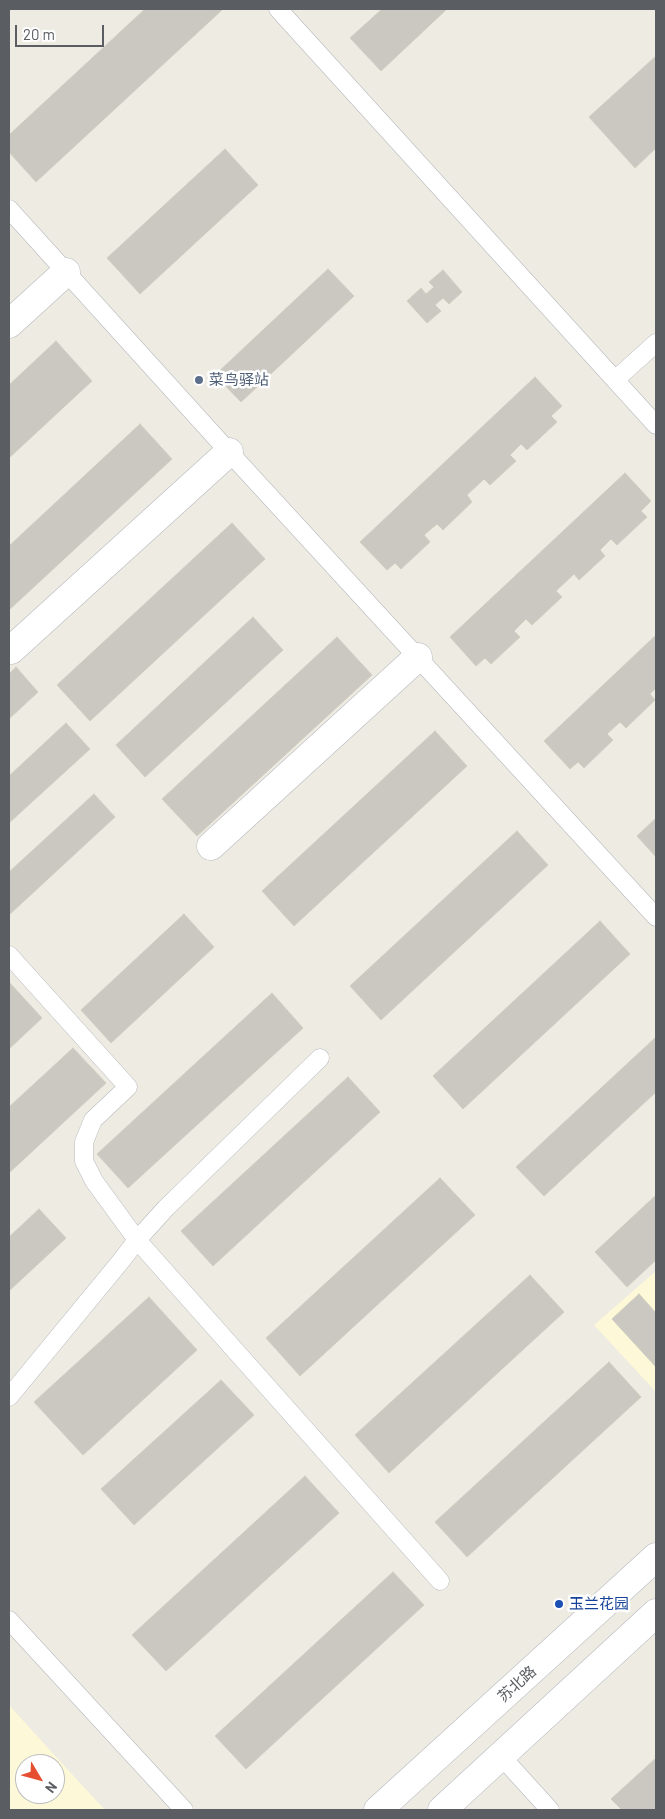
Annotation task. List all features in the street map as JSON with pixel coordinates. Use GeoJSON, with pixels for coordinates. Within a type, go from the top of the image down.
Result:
{"type":"FeatureCollection","features":[{"type":"Feature","properties":{"kind":"main road"},"geometry":{"type":"LineString","coordinates":[[9,324],[66,272]]}},
{"type":"Feature","properties":{"kind":"main road"},"geometry":{"type":"LineString","coordinates":[[11,650],[229,452]]}},
{"type":"Feature","properties":{"kind":"main road"},"geometry":{"type":"LineString","coordinates":[[211,846],[418,657]]}},
{"type":"Feature","properties":{"kind":"main road","name":"苏北路"},"geometry":{"type":"LineString","coordinates":[[378,1810],[656,1557]]}},
{"type":"Feature","properties":{"kind":"main road"},"geometry":{"type":"LineString","coordinates":[[442,1810],[656,1613]]}},
{"type":"Feature","properties":{"kind":"lane"},"geometry":{"type":"LineString","coordinates":[[278,9],[656,424]]}},
{"type":"Feature","properties":{"kind":"lane"},"geometry":{"type":"LineString","coordinates":[[9,209],[229,452],[656,916]]}},
{"type":"Feature","properties":{"kind":"lane"},"geometry":{"type":"LineString","coordinates":[[615,380],[656,343]]}},
{"type":"Feature","properties":{"kind":"lane"},"geometry":{"type":"LineString","coordinates":[[9,955],[128,1087],[93,1120],[84,1142],[84,1161],[94,1181],[137,1240],[440,1581]]}},
{"type":"Feature","properties":{"kind":"lane"},"geometry":{"type":"LineString","coordinates":[[9,1397],[137,1240],[166,1208],[320,1058]]}},
{"type":"Feature","properties":{"kind":"lane"},"geometry":{"type":"LineString","coordinates":[[9,1620],[184,1810]]}},
{"type":"Feature","properties":{"kind":"lane"},"geometry":{"type":"LineString","coordinates":[[500,1756],[550,1810]]}},
{"type":"Feature","properties":{"kind":"shaded area"},"geometry":{"type":"Polygon","coordinates":[[[656,1271],[656,1392],[594,1325],[656,1271]]]}},
{"type":"Feature","properties":{"kind":"shaded area"},"geometry":{"type":"Polygon","coordinates":[[[9,1705],[54,1754],[15,1754],[15,1804],[65,1804],[65,1766],[105,1810],[9,1810],[9,1705]]]}},
{"type":"Feature","properties":{"kind":"building"},"geometry":{"type":"Polygon","coordinates":[[[145,9],[223,9],[36,182],[9,152],[9,135],[145,9]]]}},
{"type":"Feature","properties":{"kind":"building"},"geometry":{"type":"Polygon","coordinates":[[[382,9],[447,9],[381,71],[350,38],[382,9]]]}},
{"type":"Feature","properties":{"kind":"building"},"geometry":{"type":"Polygon","coordinates":[[[656,56],[656,148],[635,168],[589,117],[656,56]]]}},
{"type":"Feature","properties":{"kind":"building"},"geometry":{"type":"Polygon","coordinates":[[[225,149],[258,185],[140,294],[107,258],[225,149]]]}},
{"type":"Feature","properties":{"kind":"building"},"geometry":{"type":"Polygon","coordinates":[[[328,269],[354,296],[241,402],[215,375],[328,269]]]}},
{"type":"Feature","properties":{"kind":"building"},"geometry":{"type":"Polygon","coordinates":[[[443,270],[462,292],[449,304],[443,298],[435,305],[441,311],[427,323],[407,301],[421,288],[426,294],[434,287],[429,282],[443,270]]]}},
{"type":"Feature","properties":{"kind":"building"},"geometry":{"type":"Polygon","coordinates":[[[56,341],[92,381],[9,458],[9,385],[56,341]]]}},
{"type":"Feature","properties":{"kind":"building"},"geometry":{"type":"Polygon","coordinates":[[[535,377],[562,406],[551,416],[557,422],[527,450],[521,444],[510,455],[516,461],[490,485],[484,479],[467,495],[472,502],[443,530],[437,524],[424,535],[430,542],[401,569],[395,563],[387,570],[360,542],[535,377]]]}},
{"type":"Feature","properties":{"kind":"building"},"geometry":{"type":"Polygon","coordinates":[[[140,424],[172,459],[9,610],[9,546],[140,424]]]}},
{"type":"Feature","properties":{"kind":"building"},"geometry":{"type":"Polygon","coordinates":[[[625,473],[651,501],[641,511],[647,517],[617,545],[611,539],[600,550],[605,556],[579,580],[574,574],[556,591],[562,597],[532,625],[526,619],[514,631],[520,637],[491,664],[485,658],[476,666],[450,637],[625,473]]]}},
{"type":"Feature","properties":{"kind":"building"},"geometry":{"type":"Polygon","coordinates":[[[232,523],[265,559],[90,721],[57,685],[232,523]]]}},
{"type":"Feature","properties":{"kind":"building"},"geometry":{"type":"Polygon","coordinates":[[[253,617],[283,650],[145,777],[116,745],[253,617]]]}},
{"type":"Feature","properties":{"kind":"building"},"geometry":{"type":"Polygon","coordinates":[[[656,635],[656,688],[650,694],[655,700],[626,728],[620,722],[607,734],[613,740],[584,768],[578,762],[570,769],[544,741],[656,635]]]}},
{"type":"Feature","properties":{"kind":"building"},"geometry":{"type":"Polygon","coordinates":[[[337,637],[372,675],[197,836],[162,799],[337,637]]]}},
{"type":"Feature","properties":{"kind":"building"},"geometry":{"type":"Polygon","coordinates":[[[16,667],[38,692],[9,719],[9,674],[16,667]]]}},
{"type":"Feature","properties":{"kind":"building"},"geometry":{"type":"Polygon","coordinates":[[[66,723],[90,749],[9,823],[9,776],[66,723]]]}},
{"type":"Feature","properties":{"kind":"building"},"geometry":{"type":"Polygon","coordinates":[[[435,731],[467,766],[294,926],[262,891],[435,731]]]}},
{"type":"Feature","properties":{"kind":"building"},"geometry":{"type":"Polygon","coordinates":[[[94,794],[115,817],[9,915],[9,872],[94,794]]]}},
{"type":"Feature","properties":{"kind":"building"},"geometry":{"type":"Polygon","coordinates":[[[656,818],[656,857],[637,836],[656,818]]]}},
{"type":"Feature","properties":{"kind":"building"},"geometry":{"type":"Polygon","coordinates":[[[517,831],[548,865],[381,1020],[350,986],[517,831]]]}},
{"type":"Feature","properties":{"kind":"building"},"geometry":{"type":"Polygon","coordinates":[[[184,914],[214,947],[111,1043],[81,1010],[184,914]]]}},
{"type":"Feature","properties":{"kind":"building"},"geometry":{"type":"Polygon","coordinates":[[[600,921],[630,954],[463,1109],[433,1076],[600,921]]]}},
{"type":"Feature","properties":{"kind":"building"},"geometry":{"type":"Polygon","coordinates":[[[9,982],[42,1018],[9,1049],[9,982]]]}},
{"type":"Feature","properties":{"kind":"building"},"geometry":{"type":"Polygon","coordinates":[[[272,993],[303,1028],[128,1188],[97,1154],[272,993]]]}},
{"type":"Feature","properties":{"kind":"building"},"geometry":{"type":"Polygon","coordinates":[[[656,1037],[656,1092],[544,1196],[516,1167],[656,1037]]]}},
{"type":"Feature","properties":{"kind":"building"},"geometry":{"type":"Polygon","coordinates":[[[73,1048],[106,1083],[9,1173],[9,1107],[73,1048]]]}},
{"type":"Feature","properties":{"kind":"building"},"geometry":{"type":"Polygon","coordinates":[[[348,1077],[380,1112],[213,1266],[181,1231],[348,1077]]]}},
{"type":"Feature","properties":{"kind":"building"},"geometry":{"type":"Polygon","coordinates":[[[440,1178],[475,1215],[300,1376],[266,1338],[440,1178]]]}},
{"type":"Feature","properties":{"kind":"building"},"geometry":{"type":"Polygon","coordinates":[[[656,1195],[656,1260],[627,1287],[595,1252],[656,1195]]]}},
{"type":"Feature","properties":{"kind":"building"},"geometry":{"type":"Polygon","coordinates":[[[39,1209],[66,1238],[9,1291],[9,1237],[39,1209]]]}},
{"type":"Feature","properties":{"kind":"building"},"geometry":{"type":"Polygon","coordinates":[[[530,1275],[564,1312],[389,1473],[355,1435],[530,1275]]]}},
{"type":"Feature","properties":{"kind":"building"},"geometry":{"type":"Polygon","coordinates":[[[639,1294],[656,1313],[656,1367],[612,1319],[639,1294]]]}},
{"type":"Feature","properties":{"kind":"building"},"geometry":{"type":"Polygon","coordinates":[[[149,1297],[197,1350],[83,1455],[34,1402],[149,1297]]]}},
{"type":"Feature","properties":{"kind":"building"},"geometry":{"type":"Polygon","coordinates":[[[609,1362],[641,1397],[467,1557],[435,1522],[609,1362]]]}},
{"type":"Feature","properties":{"kind":"building"},"geometry":{"type":"Polygon","coordinates":[[[221,1380],[254,1415],[134,1525],[101,1489],[221,1380]]]}},
{"type":"Feature","properties":{"kind":"building"},"geometry":{"type":"Polygon","coordinates":[[[305,1476],[339,1513],[166,1671],[132,1635],[305,1476]]]}},
{"type":"Feature","properties":{"kind":"building"},"geometry":{"type":"Polygon","coordinates":[[[393,1572],[424,1605],[246,1769],[215,1736],[393,1572]]]}},
{"type":"Feature","properties":{"kind":"building"},"geometry":{"type":"Polygon","coordinates":[[[656,1758],[656,1810],[622,1810],[611,1799],[656,1758]]]}},
{"type":"Feature","properties":{"kind":"place","name":"菜鸟驿站"},"geometry":{"type":"Point","coordinates":[199,380]}},
{"type":"Feature","properties":{"kind":"place","name":"玉兰花园"},"geometry":{"type":"Point","coordinates":[559,1604]}}]}
